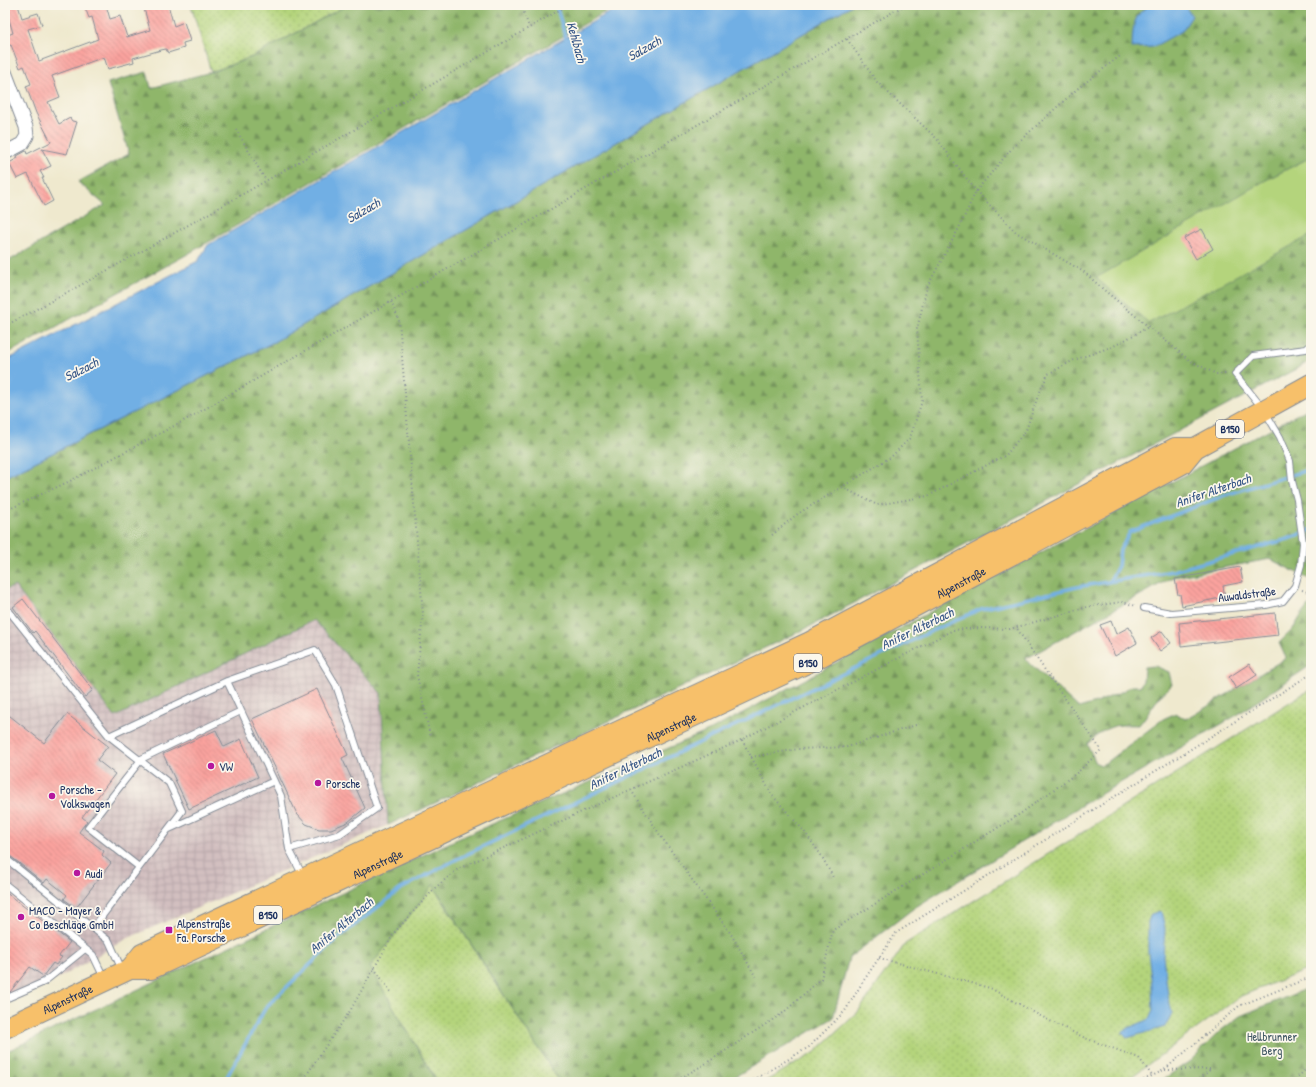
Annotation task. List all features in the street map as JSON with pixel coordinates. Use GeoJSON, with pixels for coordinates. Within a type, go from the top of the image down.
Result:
{"type":"FeatureCollection","features":[{"type":"Feature","properties":{"kind":"main road","name":"Alpenstraße"},"geometry":{"type":"LineString","coordinates":[[5,1028],[127,971],[151,969],[818,658],[1182,464],[1195,448],[1311,384]]}},
{"type":"Feature","properties":{"kind":"main road","name":"Alpenstraße"},"geometry":{"type":"LineString","coordinates":[[127,971],[142,954],[810,642],[1175,448],[1195,448]]}},
{"type":"Feature","properties":{"kind":"street"},"geometry":{"type":"LineString","coordinates":[[5,72],[28,136],[22,144],[5,152]]}},
{"type":"Feature","properties":{"kind":"lane"},"geometry":{"type":"LineString","coordinates":[[1235,374],[1253,356],[1306,349],[1311,345]]}},
{"type":"Feature","properties":{"kind":"lane","name":"Auwaldstraße"},"geometry":{"type":"LineString","coordinates":[[1144,608],[1171,613],[1266,605],[1283,601],[1295,586],[1301,565],[1303,543],[1290,461],[1280,437],[1264,410],[1235,374]]}},
{"type":"Feature","properties":{"kind":"lane"},"geometry":{"type":"LineString","coordinates":[[5,606],[109,736],[169,783],[182,811],[93,928]]}},
{"type":"Feature","properties":{"kind":"lane"},"geometry":{"type":"LineString","coordinates":[[109,736],[227,681],[314,650],[336,685],[377,808],[340,834],[289,849]]}},
{"type":"Feature","properties":{"kind":"lane"},"geometry":{"type":"LineString","coordinates":[[227,681],[281,796],[289,849],[304,879]]}},
{"type":"Feature","properties":{"kind":"lane"},"geometry":{"type":"LineString","coordinates":[[139,867],[88,827],[140,760],[242,711]]}},
{"type":"Feature","properties":{"kind":"lane"},"geometry":{"type":"LineString","coordinates":[[167,830],[274,780]]}},
{"type":"Feature","properties":{"kind":"lane"},"geometry":{"type":"LineString","coordinates":[[5,858],[109,940],[127,971]]}},
{"type":"Feature","properties":{"kind":"lane"},"geometry":{"type":"LineString","coordinates":[[5,884],[93,955],[105,981]]}},
{"type":"Feature","properties":{"kind":"lane"},"geometry":{"type":"LineString","coordinates":[[5,999],[44,982],[85,949]]}},
{"type":"Feature","properties":{"kind":"path"},"geometry":{"type":"LineString","coordinates":[[521,5],[529,27]]}},
{"type":"Feature","properties":{"kind":"path"},"geometry":{"type":"LineString","coordinates":[[5,326],[76,288],[266,181],[568,5]]}},
{"type":"Feature","properties":{"kind":"path"},"geometry":{"type":"LineString","coordinates":[[5,510],[70,481],[187,419],[905,5]]}},
{"type":"Feature","properties":{"kind":"path"},"geometry":{"type":"LineString","coordinates":[[847,39],[877,82],[937,139],[976,191],[1016,232],[1084,272],[1148,327],[1190,360],[1216,374],[1235,374]]}},
{"type":"Feature","properties":{"kind":"path"},"geometry":{"type":"LineString","coordinates":[[772,535],[796,515],[891,457],[910,438],[922,401],[917,330],[927,287],[960,226],[976,191],[1013,148],[1077,89],[1120,56]]}},
{"type":"Feature","properties":{"kind":"path"},"geometry":{"type":"LineString","coordinates":[[236,129],[266,181]]}},
{"type":"Feature","properties":{"kind":"path"},"geometry":{"type":"LineString","coordinates":[[391,302],[399,320],[423,614],[417,675],[430,735]]}},
{"type":"Feature","properties":{"kind":"path"},"geometry":{"type":"LineString","coordinates":[[842,487],[877,505],[928,496],[1006,455],[1026,430],[1038,396],[1048,374],[1074,360],[1114,346],[1148,327]]}},
{"type":"Feature","properties":{"kind":"path"},"geometry":{"type":"LineString","coordinates":[[302,1082],[350,1011],[394,933],[435,888],[458,869],[742,740],[953,630],[980,628],[1010,629],[1092,606],[1124,602],[1144,608]]}},
{"type":"Feature","properties":{"kind":"path"},"geometry":{"type":"LineString","coordinates":[[674,1082],[706,1064],[783,1013],[821,979],[833,930],[1020,814],[1078,772],[1101,750],[1040,664],[1016,627]]}},
{"type":"Feature","properties":{"kind":"path"},"geometry":{"type":"LineString","coordinates":[[750,1082],[809,1046],[845,1011],[896,933],[1311,674]]}},
{"type":"Feature","properties":{"kind":"path"},"geometry":{"type":"LineString","coordinates":[[751,757],[798,750],[848,746],[919,724]]}},
{"type":"Feature","properties":{"kind":"path"},"geometry":{"type":"LineString","coordinates":[[742,740],[772,796],[804,831],[821,855],[834,879]]}},
{"type":"Feature","properties":{"kind":"path"},"geometry":{"type":"LineString","coordinates":[[631,790],[660,835],[731,934],[757,979]]}},
{"type":"Feature","properties":{"kind":"path"},"geometry":{"type":"LineString","coordinates":[[879,958],[990,988],[1048,1020],[1085,1038],[1139,1058],[1153,1077]]}},
{"type":"Feature","properties":{"kind":"path"},"geometry":{"type":"LineString","coordinates":[[374,968],[391,992]]}},
{"type":"Feature","properties":{"kind":"path"},"geometry":{"type":"LineString","coordinates":[[1140,1082],[1153,1077],[1164,1070],[1240,1006],[1311,977]]}},
{"type":"Feature","properties":{"kind":"path"},"geometry":{"type":"LineString","coordinates":[[1292,1082],[1311,1065]]}},
{"type":"Feature","properties":{"kind":"path"},"geometry":{"type":"LineString","coordinates":[[1164,1070],[1211,1069],[1196,1082]]}},
{"type":"Feature","properties":{"kind":"shaded area"},"geometry":{"type":"Polygon","coordinates":[[[15,586],[115,717],[314,620],[381,693],[388,825],[126,939],[43,987],[5,1004],[5,590],[15,586]]]}},
{"type":"Feature","properties":{"kind":"green space"},"geometry":{"type":"Polygon","coordinates":[[[191,5],[347,5],[252,57],[211,72],[191,5]]]}},
{"type":"Feature","properties":{"kind":"green space"},"geometry":{"type":"Polygon","coordinates":[[[347,5],[617,5],[186,255],[5,355],[5,263],[105,205],[78,182],[129,154],[108,83],[147,72],[151,88],[211,72],[252,57],[347,5]]]}},
{"type":"Feature","properties":{"kind":"green space"},"geometry":{"type":"Polygon","coordinates":[[[852,5],[1311,5],[1311,157],[1266,180],[1292,245],[1311,235],[1311,361],[805,629],[388,825],[381,693],[314,620],[115,717],[15,586],[5,590],[5,477],[274,342],[852,5]]]}},
{"type":"Feature","properties":{"kind":"green space"},"geometry":{"type":"Polygon","coordinates":[[[1311,157],[1311,235],[1149,323],[1096,278],[1266,180],[1311,157]]]}},
{"type":"Feature","properties":{"kind":"green space"},"geometry":{"type":"Polygon","coordinates":[[[1311,407],[1311,580],[1270,559],[1173,577],[1025,659],[1079,708],[1096,703],[1131,686],[1140,686],[1143,681],[1144,667],[1155,666],[1169,672],[1172,685],[1159,697],[1139,725],[1110,727],[1087,744],[1096,763],[1101,765],[1163,719],[1176,713],[1185,719],[1192,716],[1286,658],[1279,643],[1293,629],[1308,606],[1311,607],[1311,665],[1237,715],[1082,805],[914,908],[849,958],[833,1018],[726,1082],[560,1082],[435,888],[434,884],[370,967],[437,1082],[5,1082],[5,1052],[453,841],[713,729],[1311,407]]]}},
{"type":"Feature","properties":{"kind":"green space"},"geometry":{"type":"Polygon","coordinates":[[[1311,690],[1311,968],[1241,996],[1131,1077],[1119,1082],[764,1082],[814,1053],[858,1012],[905,944],[1311,690]]]}},
{"type":"Feature","properties":{"kind":"green space"},"geometry":{"type":"Polygon","coordinates":[[[434,883],[435,889],[560,1082],[437,1082],[370,967],[434,883]]]}},
{"type":"Feature","properties":{"kind":"green space","name":"Hellbrunner Berg"},"geometry":{"type":"Polygon","coordinates":[[[1311,987],[1311,1082],[1159,1082],[1190,1061],[1219,1032],[1240,1016],[1311,987]]]}},
{"type":"Feature","properties":{"kind":"water","name":"Salzach"},"geometry":{"type":"Polygon","coordinates":[[[622,5],[852,5],[274,342],[5,477],[5,361],[198,261],[208,245],[622,5]]]}},
{"type":"Feature","properties":{"kind":"water"},"geometry":{"type":"Polygon","coordinates":[[[1151,5],[1184,5],[1192,16],[1182,31],[1153,47],[1132,48],[1133,29],[1137,17],[1145,8],[1151,5]]]}},
{"type":"Feature","properties":{"kind":"water"},"geometry":{"type":"Polygon","coordinates":[[[1161,911],[1165,929],[1163,956],[1172,1013],[1165,1027],[1127,1038],[1122,1033],[1128,1028],[1148,1020],[1153,1011],[1148,952],[1148,922],[1151,914],[1161,911]]]}},
{"type":"Feature","properties":{"kind":"building"},"geometry":{"type":"Polygon","coordinates":[[[5,5],[18,5],[22,18],[38,13],[42,25],[28,29],[39,61],[98,39],[92,17],[89,18],[84,5],[106,5],[110,19],[120,16],[127,37],[150,30],[143,5],[168,5],[174,26],[184,22],[190,41],[183,43],[184,48],[168,53],[166,49],[161,50],[133,58],[134,62],[108,69],[104,57],[52,76],[60,97],[48,102],[59,124],[70,118],[72,121],[77,122],[67,154],[42,149],[51,166],[40,171],[53,201],[44,206],[28,174],[17,179],[9,163],[26,151],[27,154],[51,142],[36,113],[26,86],[31,84],[24,66],[20,68],[11,45],[5,47],[5,36],[13,33],[8,16],[5,17],[5,5]]]}},
{"type":"Feature","properties":{"kind":"building"},"geometry":{"type":"Polygon","coordinates":[[[1202,229],[1213,249],[1196,259],[1184,238],[1202,229]]]}},
{"type":"Feature","properties":{"kind":"building"},"geometry":{"type":"Polygon","coordinates":[[[1240,567],[1243,582],[1223,586],[1225,597],[1182,606],[1175,579],[1240,567]]]}},
{"type":"Feature","properties":{"kind":"building"},"geometry":{"type":"Polygon","coordinates":[[[23,599],[93,690],[85,697],[35,631],[33,633],[13,607],[23,599]]]}},
{"type":"Feature","properties":{"kind":"building"},"geometry":{"type":"Polygon","coordinates":[[[1275,613],[1278,635],[1181,646],[1179,623],[1275,613]]]}},
{"type":"Feature","properties":{"kind":"building"},"geometry":{"type":"Polygon","coordinates":[[[1111,621],[1116,634],[1129,627],[1137,643],[1115,656],[1100,625],[1111,621]]]}},
{"type":"Feature","properties":{"kind":"building"},"geometry":{"type":"Polygon","coordinates":[[[1162,631],[1171,643],[1160,651],[1151,638],[1162,631]]]}},
{"type":"Feature","properties":{"kind":"building"},"geometry":{"type":"Polygon","coordinates":[[[1249,664],[1257,675],[1236,689],[1229,677],[1249,664]]]}},
{"type":"Feature","properties":{"kind":"building","name":"Porsche"},"geometry":{"type":"Polygon","coordinates":[[[317,689],[348,755],[342,758],[365,808],[348,822],[331,829],[319,829],[306,824],[297,814],[252,719],[317,689]]]}},
{"type":"Feature","properties":{"kind":"building","name":"Porsche - Volkswagen"},"geometry":{"type":"Polygon","coordinates":[[[5,712],[44,743],[67,714],[108,746],[97,760],[115,774],[82,817],[87,821],[79,832],[104,851],[102,855],[111,863],[76,908],[64,899],[67,895],[47,879],[44,883],[5,852],[5,712]]]}},
{"type":"Feature","properties":{"kind":"building","name":"VW"},"geometry":{"type":"Polygon","coordinates":[[[216,730],[224,747],[241,739],[258,777],[189,809],[163,754],[216,730]]]}},
{"type":"Feature","properties":{"kind":"building","name":"MACO - Mayer & Co Beschläge GmbH"},"geometry":{"type":"Polygon","coordinates":[[[5,892],[70,942],[59,956],[62,957],[56,965],[53,963],[43,976],[30,967],[10,992],[5,994],[5,892]]]}},
{"type":"Feature","properties":{"kind":"waterway","name":"Kehlbach"},"geometry":{"type":"LineString","coordinates":[[556,5],[567,42]]}},
{"type":"Feature","properties":{"kind":"waterway","name":"Anifer Alterbach"},"geometry":{"type":"LineString","coordinates":[[1109,582],[1118,566],[1120,550],[1130,532],[1225,495],[1311,469]]}},
{"type":"Feature","properties":{"kind":"waterway","name":"Anifer Alterbach"},"geometry":{"type":"LineString","coordinates":[[224,1082],[266,1007],[338,938],[401,889],[457,859],[932,631],[981,609],[1077,587],[1173,571],[1288,539],[1311,530]]}},
{"type":"Feature","properties":{"kind":"place","name":"VW"},"geometry":{"type":"Point","coordinates":[211,766]}},
{"type":"Feature","properties":{"kind":"place","name":"Porsche"},"geometry":{"type":"Point","coordinates":[318,783]}},
{"type":"Feature","properties":{"kind":"place","name":"Porsche - Volkswagen"},"geometry":{"type":"Point","coordinates":[52,796]}},
{"type":"Feature","properties":{"kind":"place","name":"Audi"},"geometry":{"type":"Point","coordinates":[77,873]}},
{"type":"Feature","properties":{"kind":"place","name":"MACO - Mayer & Co Beschläge GmbH"},"geometry":{"type":"Point","coordinates":[21,917]}},
{"type":"Feature","properties":{"kind":"place","name":"Alpenstraße Fa. Porsche"},"geometry":{"type":"Point","coordinates":[169,930]}}]}
